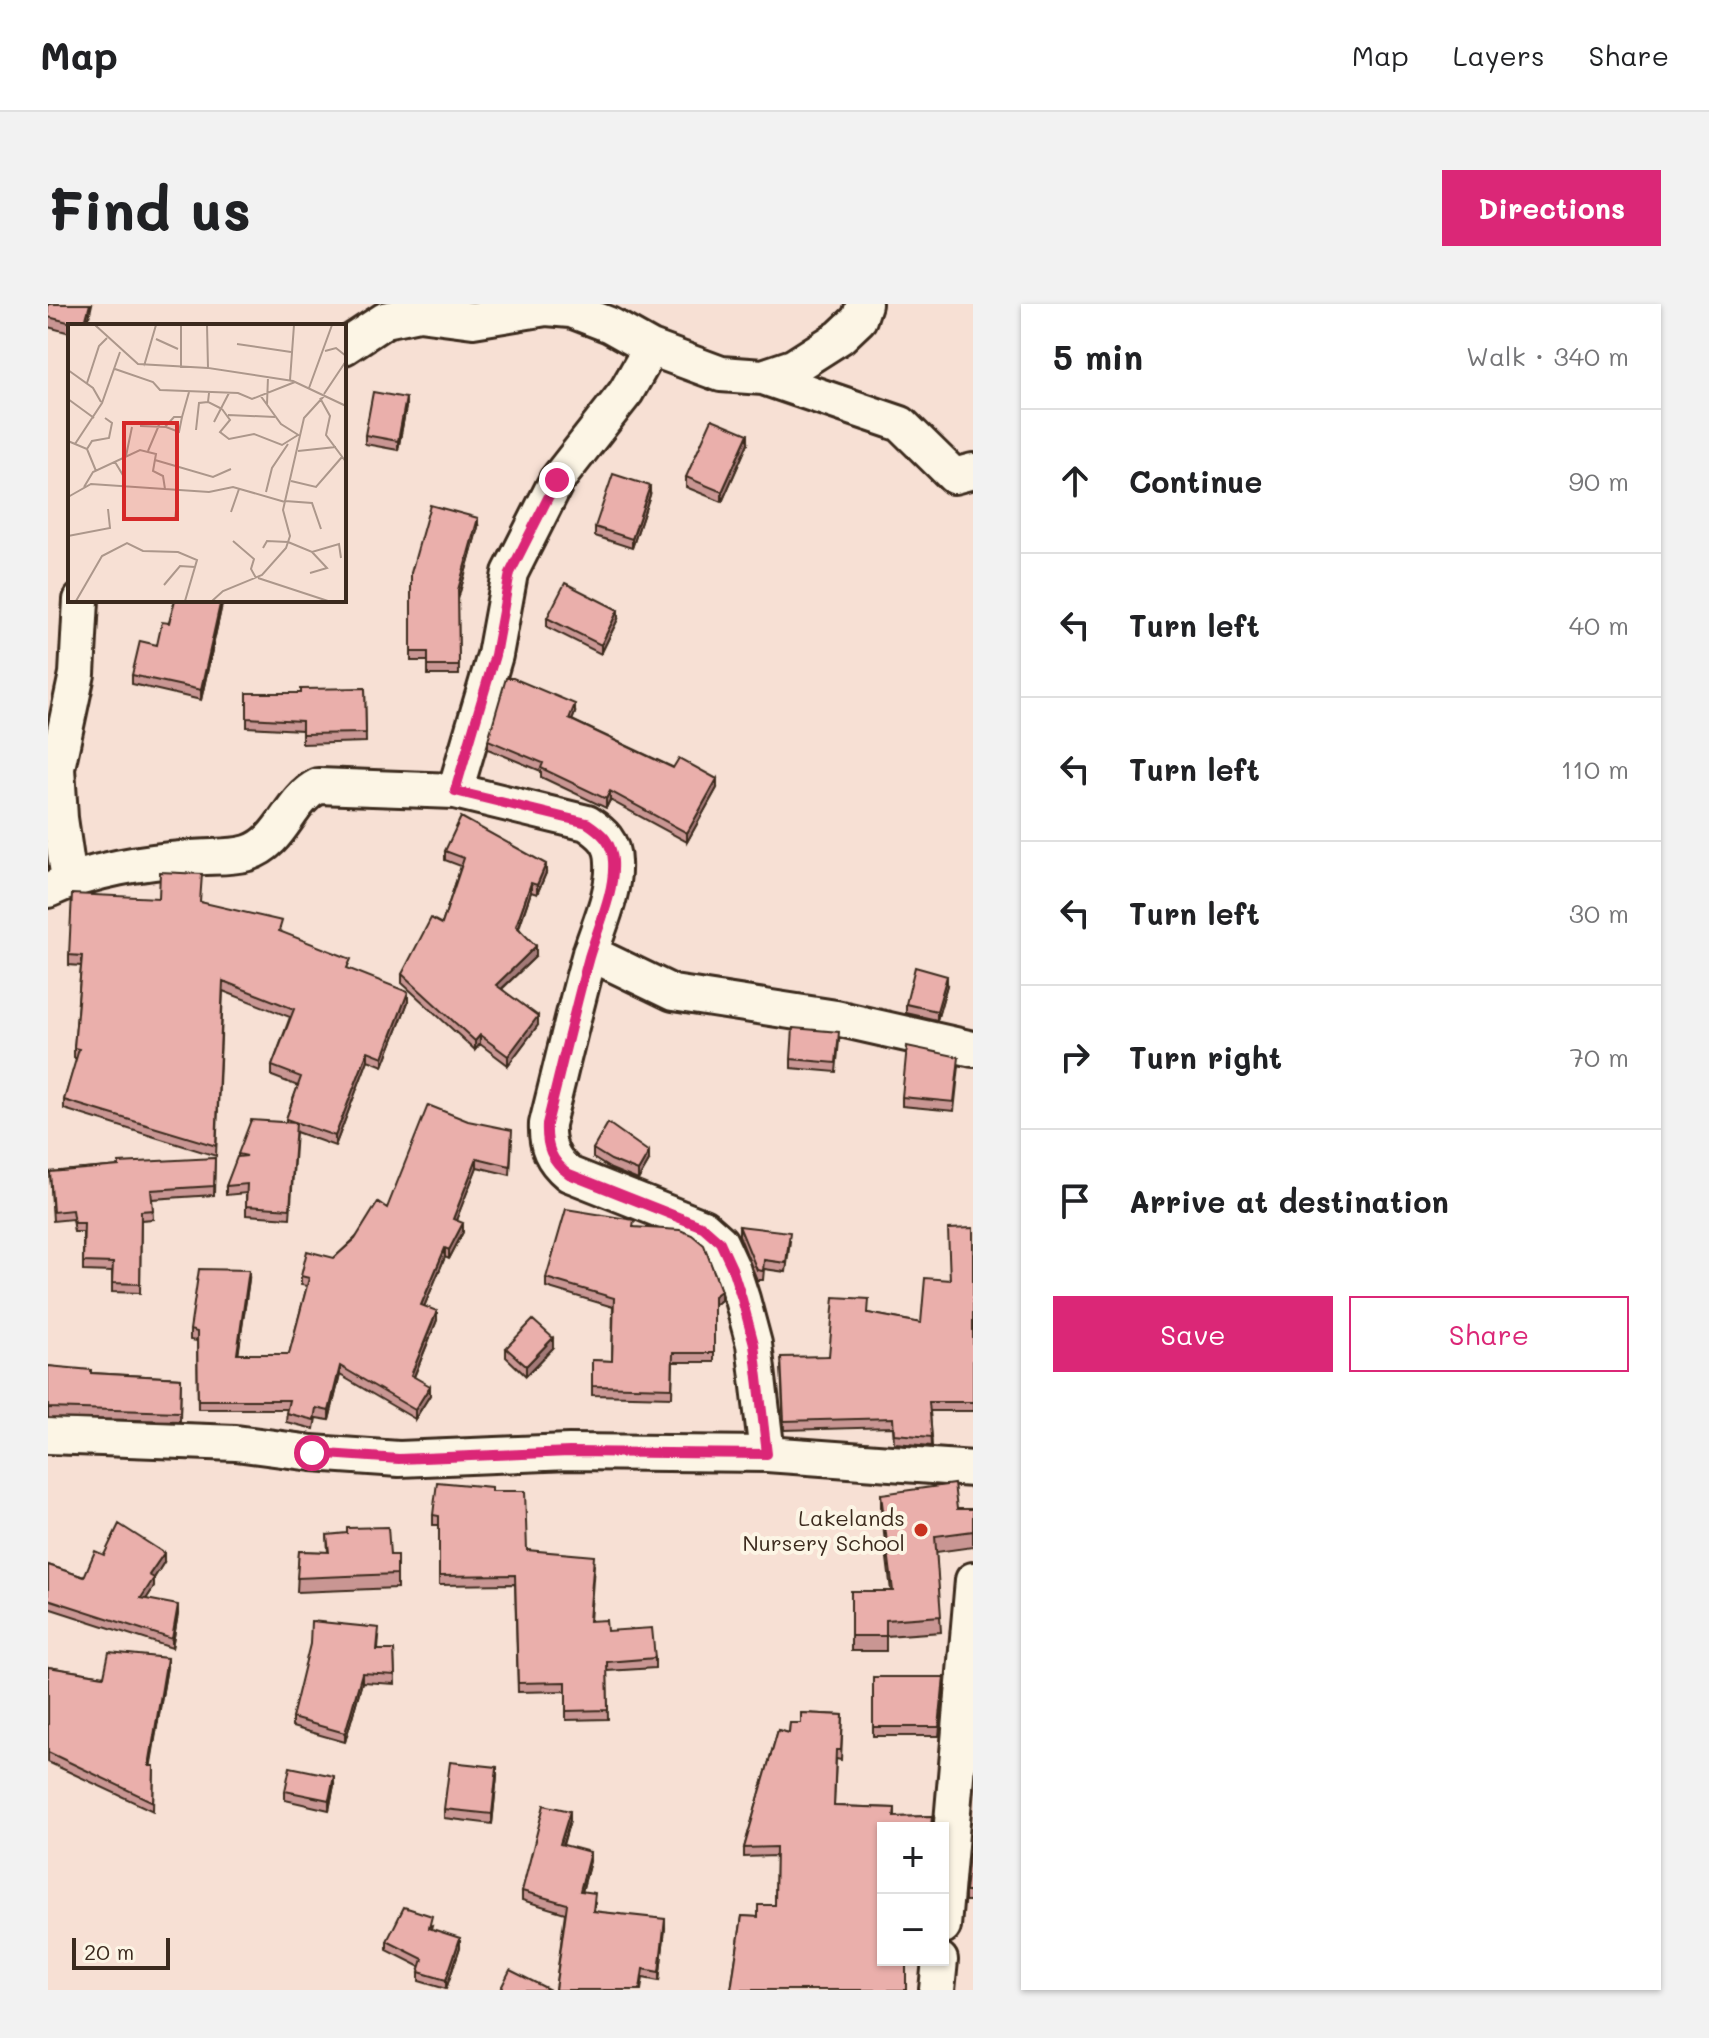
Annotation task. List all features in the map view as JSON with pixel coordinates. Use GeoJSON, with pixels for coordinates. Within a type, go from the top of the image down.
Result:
{"type":"FeatureCollection","features":[{"type":"Feature","properties":{"kind":"street"},"geometry":{"type":"LineString","coordinates":[[763,377],[793,367],[840,337],[859,319],[864,304]]}},
{"type":"Feature","properties":{"kind":"street"},"geometry":{"type":"LineString","coordinates":[[346,346],[385,320],[419,313],[473,320],[546,308],[571,310],[610,325],[651,348],[721,374],[763,377],[901,424],[954,476],[973,471]]}},
{"type":"Feature","properties":{"kind":"street"},"geometry":{"type":"LineString","coordinates":[[455,791],[495,655],[510,573],[557,480],[626,392],[651,348]]}},
{"type":"Feature","properties":{"kind":"street"},"geometry":{"type":"LineString","coordinates":[[81,602],[77,674],[57,768],[59,885],[125,865],[250,852],[274,838],[306,791],[318,786],[455,791],[587,823],[603,834],[610,845],[612,878],[547,1124],[550,1150],[556,1164],[569,1174],[703,1227],[720,1242],[732,1268],[754,1344],[767,1454]]}},
{"type":"Feature","properties":{"kind":"street"},"geometry":{"type":"LineString","coordinates":[[590,953],[673,993],[836,1018],[973,1049]]}},
{"type":"Feature","properties":{"kind":"street"},"geometry":{"type":"LineString","coordinates":[[48,1436],[236,1443],[312,1453],[399,1459],[569,1452],[767,1454],[973,1469]]}},
{"type":"Feature","properties":{"kind":"street"},"geometry":{"type":"LineString","coordinates":[[946,1894],[973,1580]]}},
{"type":"Feature","properties":{"kind":"street"},"geometry":{"type":"LineString","coordinates":[[937,1990],[939,1966]]}},
{"type":"Feature","properties":{"kind":"building"},"geometry":{"type":"Polygon","coordinates":[[[48,304],[90,304],[85,324],[48,317],[48,304]]]}},
{"type":"Feature","properties":{"kind":"building"},"geometry":{"type":"Polygon","coordinates":[[[373,392],[406,398],[398,441],[365,435],[373,392]]]}},
{"type":"Feature","properties":{"kind":"building"},"geometry":{"type":"Polygon","coordinates":[[[712,419],[748,434],[722,492],[686,477],[712,419]]]}},
{"type":"Feature","properties":{"kind":"building"},"geometry":{"type":"Polygon","coordinates":[[[613,474],[650,486],[632,539],[595,527],[613,474]]]}},
{"type":"Feature","properties":{"kind":"building"},"geometry":{"type":"Polygon","coordinates":[[[430,505],[478,518],[458,590],[459,666],[428,666],[428,652],[411,652],[411,573],[430,505]]]}},
{"type":"Feature","properties":{"kind":"building"},"geometry":{"type":"Polygon","coordinates":[[[565,583],[618,610],[601,645],[547,618],[565,583]]]}},
{"type":"Feature","properties":{"kind":"building"},"geometry":{"type":"Polygon","coordinates":[[[174,602],[221,602],[201,690],[132,675],[140,641],[157,645],[162,622],[169,623],[174,602]]]}},
{"type":"Feature","properties":{"kind":"building"},"geometry":{"type":"Polygon","coordinates":[[[506,678],[513,678],[575,704],[569,719],[673,768],[679,758],[717,779],[687,833],[610,791],[606,799],[541,768],[543,763],[488,740],[506,678]]]}},
{"type":"Feature","properties":{"kind":"building"},"geometry":{"type":"Polygon","coordinates":[[[365,688],[366,733],[302,734],[302,721],[247,718],[247,693],[365,688]]]}},
{"type":"Feature","properties":{"kind":"building"},"geometry":{"type":"Polygon","coordinates":[[[461,817],[546,864],[537,885],[531,883],[516,926],[536,946],[496,985],[538,1016],[508,1056],[480,1035],[475,1041],[402,974],[431,918],[442,924],[464,858],[445,851],[461,817]]]}},
{"type":"Feature","properties":{"kind":"building"},"geometry":{"type":"Polygon","coordinates":[[[160,872],[202,874],[200,902],[282,921],[279,931],[351,959],[347,968],[408,992],[383,1057],[368,1051],[335,1136],[286,1119],[301,1077],[272,1066],[294,1009],[223,981],[216,1146],[64,1100],[79,1049],[74,1048],[82,956],[69,955],[72,894],[159,898],[160,872]]]}},
{"type":"Feature","properties":{"kind":"building"},"geometry":{"type":"Polygon","coordinates":[[[915,967],[947,976],[937,1011],[906,1004],[915,967]]]}},
{"type":"Feature","properties":{"kind":"building"},"geometry":{"type":"Polygon","coordinates":[[[793,1028],[839,1032],[836,1063],[791,1059],[793,1028]]]}},
{"type":"Feature","properties":{"kind":"building"},"geometry":{"type":"Polygon","coordinates":[[[907,1046],[959,1057],[954,1102],[902,1097],[907,1046]]]}},
{"type":"Feature","properties":{"kind":"building"},"geometry":{"type":"Polygon","coordinates":[[[428,1105],[468,1121],[512,1130],[510,1166],[477,1158],[453,1219],[463,1223],[449,1250],[445,1248],[421,1305],[437,1311],[411,1375],[430,1386],[415,1410],[340,1366],[329,1411],[316,1408],[314,1420],[286,1413],[289,1400],[198,1400],[197,1332],[190,1330],[199,1269],[249,1270],[237,1354],[289,1354],[309,1278],[301,1276],[307,1251],[334,1258],[355,1239],[378,1202],[387,1208],[428,1105]]]}},
{"type":"Feature","properties":{"kind":"building"},"geometry":{"type":"Polygon","coordinates":[[[251,1120],[296,1123],[290,1209],[246,1206],[247,1184],[226,1186],[237,1157],[247,1156],[238,1154],[251,1120]]]}},
{"type":"Feature","properties":{"kind":"building"},"geometry":{"type":"Polygon","coordinates":[[[608,1123],[649,1152],[638,1171],[593,1149],[608,1123]]]}},
{"type":"Feature","properties":{"kind":"building"},"geometry":{"type":"Polygon","coordinates":[[[215,1158],[214,1186],[151,1190],[153,1210],[141,1211],[140,1284],[112,1283],[113,1263],[83,1262],[84,1223],[74,1223],[72,1210],[53,1212],[50,1172],[119,1166],[119,1163],[215,1158]]]}},
{"type":"Feature","properties":{"kind":"building"},"geometry":{"type":"Polygon","coordinates":[[[566,1209],[634,1220],[633,1227],[680,1230],[704,1245],[721,1291],[714,1296],[714,1353],[673,1353],[672,1388],[592,1386],[592,1360],[612,1361],[614,1298],[546,1278],[566,1209]]]}},
{"type":"Feature","properties":{"kind":"building"},"geometry":{"type":"Polygon","coordinates":[[[739,1226],[790,1232],[786,1263],[764,1260],[763,1271],[757,1270],[739,1226]]]}},
{"type":"Feature","properties":{"kind":"building"},"geometry":{"type":"Polygon","coordinates":[[[973,1228],[973,1402],[929,1402],[932,1437],[894,1434],[893,1418],[784,1421],[781,1357],[829,1356],[834,1297],[869,1299],[868,1313],[921,1323],[925,1278],[950,1280],[948,1229],[973,1228]]]}},
{"type":"Feature","properties":{"kind":"building"},"geometry":{"type":"Polygon","coordinates":[[[533,1320],[553,1338],[526,1366],[506,1348],[533,1320]]]}},
{"type":"Feature","properties":{"kind":"building"},"geometry":{"type":"Polygon","coordinates":[[[48,1366],[91,1370],[91,1373],[181,1378],[180,1412],[48,1408],[48,1366]]]}},
{"type":"Feature","properties":{"kind":"building"},"geometry":{"type":"Polygon","coordinates":[[[437,1482],[491,1487],[491,1491],[525,1491],[527,1550],[594,1556],[589,1621],[606,1620],[607,1631],[652,1628],[655,1658],[607,1662],[608,1710],[566,1711],[566,1682],[518,1683],[515,1575],[439,1576],[439,1516],[433,1515],[437,1482]]]}},
{"type":"Feature","properties":{"kind":"building"},"geometry":{"type":"Polygon","coordinates":[[[954,1484],[957,1509],[973,1509],[973,1531],[935,1536],[941,1616],[886,1620],[886,1636],[851,1636],[851,1591],[893,1591],[881,1494],[954,1484]]]}},
{"type":"Feature","properties":{"kind":"building"},"geometry":{"type":"Polygon","coordinates":[[[119,1524],[164,1553],[149,1575],[154,1578],[141,1598],[178,1605],[172,1639],[48,1599],[48,1565],[84,1577],[95,1551],[104,1555],[119,1524]]]}},
{"type":"Feature","properties":{"kind":"building"},"geometry":{"type":"Polygon","coordinates":[[[388,1527],[390,1555],[397,1555],[397,1574],[297,1578],[299,1551],[329,1552],[327,1535],[347,1533],[347,1528],[388,1527]]]}},
{"type":"Feature","properties":{"kind":"building"},"geometry":{"type":"Polygon","coordinates":[[[311,1621],[379,1628],[377,1650],[394,1650],[395,1675],[362,1673],[345,1733],[292,1718],[310,1644],[311,1621]]]}},
{"type":"Feature","properties":{"kind":"building"},"geometry":{"type":"Polygon","coordinates":[[[109,1652],[167,1658],[149,1766],[154,1766],[153,1802],[48,1752],[48,1667],[104,1676],[109,1652]]]}},
{"type":"Feature","properties":{"kind":"building"},"geometry":{"type":"Polygon","coordinates":[[[873,1677],[944,1677],[939,1727],[873,1727],[873,1677]]]}},
{"type":"Feature","properties":{"kind":"building"},"geometry":{"type":"Polygon","coordinates":[[[801,1713],[843,1715],[841,1750],[836,1750],[834,1806],[895,1808],[894,1817],[932,1816],[932,1822],[877,1822],[877,1966],[906,1966],[906,1990],[731,1990],[742,1916],[758,1917],[758,1905],[775,1905],[776,1847],[744,1848],[778,1730],[789,1733],[790,1723],[801,1723],[801,1713]]]}},
{"type":"Feature","properties":{"kind":"building"},"geometry":{"type":"Polygon","coordinates":[[[450,1762],[497,1767],[492,1814],[444,1809],[450,1762]]]}},
{"type":"Feature","properties":{"kind":"building"},"geometry":{"type":"Polygon","coordinates":[[[290,1767],[334,1776],[329,1800],[285,1791],[290,1767]]]}},
{"type":"Feature","properties":{"kind":"building"},"geometry":{"type":"Polygon","coordinates":[[[544,1805],[570,1811],[560,1844],[590,1852],[580,1891],[595,1893],[593,1911],[665,1919],[659,1972],[643,1969],[640,1990],[555,1990],[567,1904],[522,1891],[544,1805]]]}},
{"type":"Feature","properties":{"kind":"building"},"geometry":{"type":"Polygon","coordinates":[[[969,1854],[973,1854],[973,1892],[965,1892],[969,1854]]]}},
{"type":"Feature","properties":{"kind":"building"},"geometry":{"type":"Polygon","coordinates":[[[404,1907],[432,1916],[429,1928],[460,1938],[446,1980],[419,1972],[423,1959],[387,1941],[404,1907]]]}},
{"type":"Feature","properties":{"kind":"building"},"geometry":{"type":"Polygon","coordinates":[[[510,1970],[550,1990],[500,1990],[510,1970]]]}},
{"type":"Feature","properties":{"kind":"place","name":"Lakelands Nursery School"},"geometry":{"type":"Point","coordinates":[921,1530]}},
{"type":"Feature","properties":{"kind":"route"},"geometry":{"type":"LineString","coordinates":[[312,1453],[399,1459],[569,1452],[767,1454],[754,1344],[732,1268],[720,1242],[703,1227],[569,1174],[556,1164],[546,1139],[547,1124],[584,975],[612,878],[610,845],[603,834],[587,823],[455,791],[495,655],[510,573],[557,480]]}}]}
